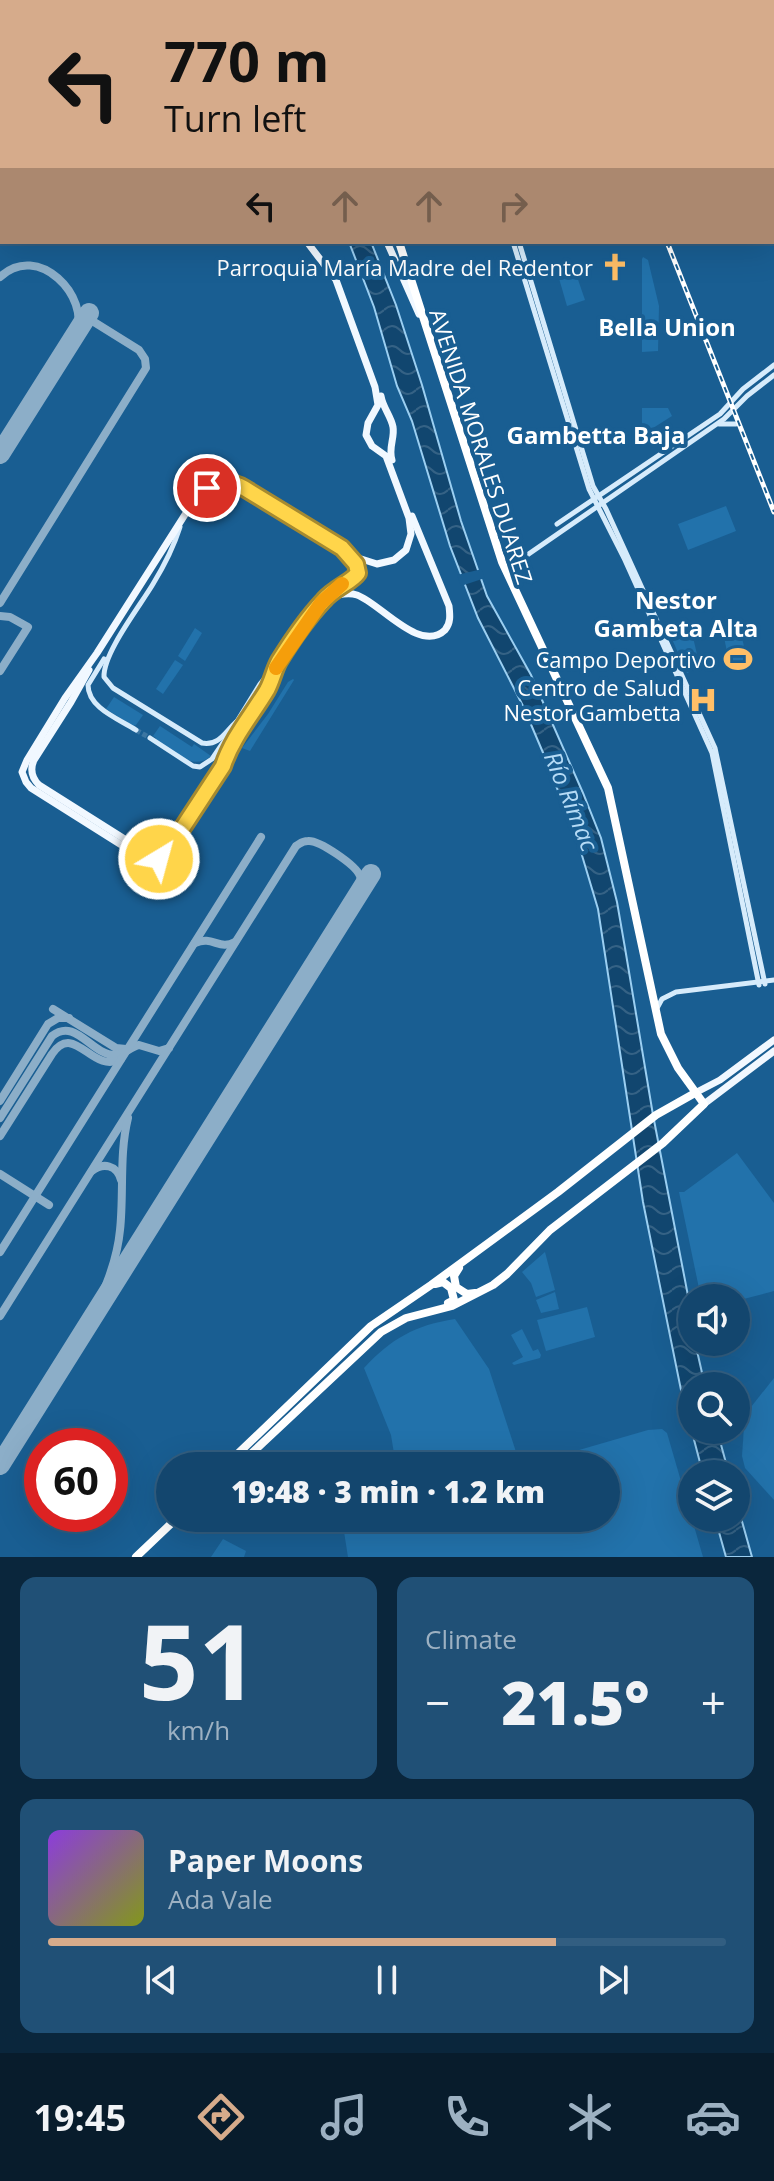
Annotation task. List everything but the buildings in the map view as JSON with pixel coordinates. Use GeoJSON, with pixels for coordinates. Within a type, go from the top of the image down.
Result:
{"type":"FeatureCollection","features":[{"type":"Feature","properties":{"kind":"highway","name":"AVENIDA MORALES DUAREZ"},"geometry":{"type":"LineString","coordinates":[[397,244],[498,565],[603,787],[654,1027],[666,1058],[686,1083]]}},
{"type":"Feature","properties":{"kind":"highway","name":"AVENIDA MORALES DUAREZ"},"geometry":{"type":"LineString","coordinates":[[397,244],[498,552],[608,788],[655,1011],[667,1049],[686,1083]]}},
{"type":"Feature","properties":{"kind":"highway"},"geometry":{"type":"LineString","coordinates":[[486,512],[498,530]]}},
{"type":"Feature","properties":{"kind":"highway"},"geometry":{"type":"LineString","coordinates":[[517,595],[530,608]]}},
{"type":"Feature","properties":{"kind":"highway"},"geometry":{"type":"LineString","coordinates":[[686,1083],[693,1094]]}},
{"type":"Feature","properties":{"kind":"highway"},"geometry":{"type":"LineString","coordinates":[[421,1313],[452,1306],[487,1289],[507,1274],[550,1230],[663,1143],[702,1105],[686,1083]]}},
{"type":"Feature","properties":{"kind":"highway"},"geometry":{"type":"LineString","coordinates":[[252,1452],[306,1399],[371,1326],[561,1190],[656,1115],[693,1094]]}},
{"type":"Feature","properties":{"kind":"highway"},"geometry":{"type":"LineString","coordinates":[[464,1261],[454,1276],[456,1287],[467,1294],[487,1289]]}},
{"type":"Feature","properties":{"kind":"highway"},"geometry":{"type":"LineString","coordinates":[[244,1452],[381,1332],[399,1321],[454,1300],[453,1291],[448,1285],[443,1282],[431,1285]]}},
{"type":"Feature","properties":{"kind":"highway"},"geometry":{"type":"LineString","coordinates":[[134,1557],[160,1532]]}},
{"type":"Feature","properties":{"kind":"highway"},"geometry":{"type":"LineString","coordinates":[[144,1557],[170,1532]]}},
{"type":"Feature","properties":{"kind":"main road"},"geometry":{"type":"LineString","coordinates":[[227,753],[223,766],[170,847],[154,861],[147,860],[31,788],[22,772],[65,698],[193,502],[215,484],[231,482],[244,488],[355,557],[369,562],[382,563],[401,556],[410,542],[409,518],[386,456],[370,444],[366,435],[368,423],[377,408],[377,394],[334,277],[311,244]]}},
{"type":"Feature","properties":{"kind":"main road"},"geometry":{"type":"LineString","coordinates":[[312,244],[331,264],[342,283],[379,387],[383,408],[394,429],[391,458],[424,549],[449,606],[449,623],[441,633],[424,637],[411,632],[358,596],[345,594],[330,597],[321,603]]}},
{"type":"Feature","properties":{"kind":"main road"},"geometry":{"type":"LineString","coordinates":[[388,244],[419,314]]}},
{"type":"Feature","properties":{"kind":"main road"},"geometry":{"type":"LineString","coordinates":[[517,244],[589,489],[601,504],[716,752],[762,983]]}},
{"type":"Feature","properties":{"kind":"main road"},"geometry":{"type":"LineString","coordinates":[[557,524],[652,456],[725,410],[743,389],[774,365]]}},
{"type":"Feature","properties":{"kind":"main road"},"geometry":{"type":"LineString","coordinates":[[507,569],[718,424],[774,375]]}},
{"type":"Feature","properties":{"kind":"main road"},"geometry":{"type":"LineString","coordinates":[[371,418],[379,414],[389,418]]}},
{"type":"Feature","properties":{"kind":"main road"},"geometry":{"type":"LineString","coordinates":[[718,424],[736,424]]}},
{"type":"Feature","properties":{"kind":"main road"},"geometry":{"type":"LineString","coordinates":[[378,450],[391,443]]}},
{"type":"Feature","properties":{"kind":"main road"},"geometry":{"type":"LineString","coordinates":[[619,482],[623,489]]}},
{"type":"Feature","properties":{"kind":"main road"},"geometry":{"type":"LineString","coordinates":[[136,730],[97,706],[88,687],[154,582],[180,525]]}},
{"type":"Feature","properties":{"kind":"main road"},"geometry":{"type":"LineString","coordinates":[[150,738],[194,767],[200,767],[212,759],[260,684],[321,603],[338,586],[354,579],[358,573],[356,564],[342,548]]}},
{"type":"Feature","properties":{"kind":"main road"},"geometry":{"type":"LineString","coordinates":[[111,652],[104,673],[108,684],[202,743],[219,740],[236,722]]}},
{"type":"Feature","properties":{"kind":"main road"},"geometry":{"type":"LineString","coordinates":[[97,653],[71,702],[34,760],[34,779],[142,850],[156,852],[164,847],[227,753],[269,686],[277,664]]}},
{"type":"Feature","properties":{"kind":"main road"},"geometry":{"type":"LineString","coordinates":[[655,1011],[662,999],[676,992],[774,982]]}},
{"type":"Feature","properties":{"kind":"main road"},"geometry":{"type":"LineString","coordinates":[[693,1094],[720,1080],[774,1040]]}},
{"type":"Feature","properties":{"kind":"main road"},"geometry":{"type":"LineString","coordinates":[[702,1105],[774,1051]]}},
{"type":"Feature","properties":{"kind":"main road"},"geometry":{"type":"LineString","coordinates":[[720,1080],[730,1084]]}},
{"type":"Feature","properties":{"kind":"shaded area"},"geometry":{"type":"Polygon","coordinates":[[[643,257],[648,260],[659,306],[658,351],[642,352],[643,257]]]}},
{"type":"Feature","properties":{"kind":"shaded area"},"geometry":{"type":"Polygon","coordinates":[[[572,262],[585,300],[567,306],[556,268],[572,262]]]}},
{"type":"Feature","properties":{"kind":"shaded area"},"geometry":{"type":"Polygon","coordinates":[[[642,408],[668,408],[672,416],[642,435],[642,408]]]}},
{"type":"Feature","properties":{"kind":"shaded area"},"geometry":{"type":"Polygon","coordinates":[[[726,506],[736,531],[688,550],[678,524],[726,506]]]}},
{"type":"Feature","properties":{"kind":"shaded area"},"geometry":{"type":"Polygon","coordinates":[[[682,624],[686,634],[692,633],[700,667],[687,673],[668,630],[682,624]]]}},
{"type":"Feature","properties":{"kind":"shaded area"},"geometry":{"type":"Polygon","coordinates":[[[195,628],[202,633],[185,661],[178,656],[195,628]]]}},
{"type":"Feature","properties":{"kind":"shaded area"},"geometry":{"type":"Polygon","coordinates":[[[741,634],[748,663],[730,667],[724,637],[741,634]]]}},
{"type":"Feature","properties":{"kind":"shaded area"},"geometry":{"type":"Polygon","coordinates":[[[175,660],[183,665],[163,694],[156,689],[175,660]]]}},
{"type":"Feature","properties":{"kind":"shaded area"},"geometry":{"type":"Polygon","coordinates":[[[293,679],[250,751],[242,748],[288,682],[293,679]]]}},
{"type":"Feature","properties":{"kind":"shaded area"},"geometry":{"type":"Polygon","coordinates":[[[114,697],[143,715],[136,725],[106,709],[114,697]]]}},
{"type":"Feature","properties":{"kind":"shaded area"},"geometry":{"type":"Polygon","coordinates":[[[160,726],[211,756],[197,762],[176,754],[155,740],[153,736],[160,726]]]}},
{"type":"Feature","properties":{"kind":"shaded area"},"geometry":{"type":"Polygon","coordinates":[[[737,1153],[774,1203],[774,1291],[750,1297],[750,1284],[698,1284],[679,1192],[684,1192],[737,1153]]]}},
{"type":"Feature","properties":{"kind":"shaded area"},"geometry":{"type":"Polygon","coordinates":[[[545,1252],[555,1290],[536,1297],[531,1283],[522,1272],[545,1252]]]}},
{"type":"Feature","properties":{"kind":"shaded area"},"geometry":{"type":"Polygon","coordinates":[[[555,1292],[559,1309],[541,1313],[536,1300],[555,1292]]]}},
{"type":"Feature","properties":{"kind":"shaded area"},"geometry":{"type":"Polygon","coordinates":[[[587,1307],[595,1337],[546,1351],[537,1320],[587,1307]]]}},
{"type":"Feature","properties":{"kind":"shaded area"},"geometry":{"type":"Polygon","coordinates":[[[455,1319],[489,1369],[516,1452],[394,1452],[391,1435],[364,1368],[384,1349],[428,1325],[455,1319]]]}},
{"type":"Feature","properties":{"kind":"shaded area"},"geometry":{"type":"Polygon","coordinates":[[[522,1329],[533,1351],[538,1349],[541,1355],[540,1358],[514,1365],[512,1363],[523,1357],[511,1335],[522,1329]]]}},
{"type":"Feature","properties":{"kind":"shaded area"},"geometry":{"type":"Polygon","coordinates":[[[774,1378],[774,1500],[750,1474],[750,1460],[743,1460],[742,1456],[743,1444],[750,1444],[751,1407],[774,1378]]]}},
{"type":"Feature","properties":{"kind":"shaded area"},"geometry":{"type":"Polygon","coordinates":[[[662,1429],[667,1433],[678,1471],[678,1532],[696,1532],[703,1557],[348,1557],[344,1532],[620,1532],[620,1452],[572,1452],[648,1430],[662,1429]]]}},
{"type":"Feature","properties":{"kind":"shaded area"},"geometry":{"type":"Polygon","coordinates":[[[223,1539],[246,1551],[244,1557],[211,1557],[223,1539]]]}},
{"type":"Feature","properties":{"kind":"water","name":"Río Rímac"},"geometry":{"type":"Polygon","coordinates":[[[350,244],[372,244],[396,305],[461,521],[487,596],[531,675],[601,838],[617,902],[686,1284],[678,1284],[678,1356],[698,1356],[702,1372],[678,1372],[678,1375],[643,1202],[598,909],[578,842],[524,708],[478,618],[450,546],[412,421],[397,386],[374,307],[350,244]]]}},
{"type":"Feature","properties":{"kind":"water"},"geometry":{"type":"Polygon","coordinates":[[[695,1444],[721,1444],[725,1460],[699,1460],[695,1444]]]}},
{"type":"Feature","properties":{"kind":"water"},"geometry":{"type":"Polygon","coordinates":[[[719,1532],[745,1532],[752,1557],[726,1557],[719,1532]]]}},
{"type":"Feature","properties":{"kind":"pier"},"geometry":{"type":"Polygon","coordinates":[[[482,569],[485,578],[461,586],[457,575],[482,569]]]}},
{"type":"Feature","properties":{"kind":"taxiway"},"geometry":{"type":"LineString","coordinates":[[0,277],[15,268],[30,266],[45,269],[58,278],[76,304],[79,319],[76,334]]}},
{"type":"Feature","properties":{"kind":"taxiway"},"geometry":{"type":"LineString","coordinates":[[0,603],[146,368],[139,350],[86,317]]}},
{"type":"Feature","properties":{"kind":"taxiway"},"geometry":{"type":"LineString","coordinates":[[0,616],[10,617],[28,627],[0,671]]}},
{"type":"Feature","properties":{"kind":"taxiway"},"geometry":{"type":"LineString","coordinates":[[0,1252],[261,837]]}},
{"type":"Feature","properties":{"kind":"taxiway"},"geometry":{"type":"LineString","coordinates":[[0,1316],[296,846],[304,841],[313,842],[345,860],[360,876],[358,895]]}},
{"type":"Feature","properties":{"kind":"taxiway"},"geometry":{"type":"LineString","coordinates":[[195,943],[207,941],[225,945],[235,942]]}},
{"type":"Feature","properties":{"kind":"taxiway"},"geometry":{"type":"LineString","coordinates":[[53,1009],[116,1048],[126,1049]]}},
{"type":"Feature","properties":{"kind":"taxiway"},"geometry":{"type":"LineString","coordinates":[[0,1101],[48,1024],[58,1018],[69,1018]]}},
{"type":"Feature","properties":{"kind":"taxiway"},"geometry":{"type":"LineString","coordinates":[[0,1118],[52,1036],[61,1031],[76,1034],[98,1049],[115,1055],[139,1045],[159,1051],[169,1048]]}},
{"type":"Feature","properties":{"kind":"taxiway"},"geometry":{"type":"LineString","coordinates":[[0,1136],[60,1045],[76,1045],[101,1060],[111,1062],[121,1059]]}},
{"type":"Feature","properties":{"kind":"taxiway"},"geometry":{"type":"LineString","coordinates":[[91,1319],[116,1253],[128,1118]]}},
{"type":"Feature","properties":{"kind":"taxiway"},"geometry":{"type":"LineString","coordinates":[[92,1171],[109,1166],[121,1180]]}},
{"type":"Feature","properties":{"kind":"taxiway"},"geometry":{"type":"LineString","coordinates":[[0,1174],[49,1205]]}},
{"type":"Feature","properties":{"kind":"runway"},"geometry":{"type":"LineString","coordinates":[[0,454],[89,313]]}},
{"type":"Feature","properties":{"kind":"runway"},"geometry":{"type":"LineString","coordinates":[[0,1465],[371,874]]}},
{"type":"Feature","properties":{"kind":"tunnel"},"geometry":{"type":"LineString","coordinates":[[136,730],[150,738]]}},
{"type":"Feature","properties":{"kind":"railway"},"geometry":{"type":"LineString","coordinates":[[668,244],[774,512]]}},
{"type":"Feature","properties":{"kind":"slow traffic"},"geometry":{"type":"LineString","coordinates":[[276,668],[307,620],[342,584]]}},
{"type":"Feature","properties":{"kind":"place","name":"Parroquia María Madre del Redentor"},"geometry":{"type":"Point","coordinates":[615,267]}},
{"type":"Feature","properties":{"kind":"place","name":"Campo Deportivo"},"geometry":{"type":"Point","coordinates":[738,659]}},
{"type":"Feature","properties":{"kind":"place","name":"Centro de Salud Nestor Gambetta"},"geometry":{"type":"Point","coordinates":[703,700]}},
{"type":"Feature","properties":{"kind":"district","name":"Bella Union"},"geometry":{"type":"Point","coordinates":[667,326]}},
{"type":"Feature","properties":{"kind":"district","name":"Gambetta Baja"},"geometry":{"type":"Point","coordinates":[596,434]}},
{"type":"Feature","properties":{"kind":"district","name":"Nestor Gambeta Alta"},"geometry":{"type":"Point","coordinates":[676,613]}},
{"type":"Feature","properties":{"kind":"route"},"geometry":{"type":"LineString","coordinates":[[159,859],[166,854],[223,766],[227,753],[269,686],[277,664],[307,620],[328,595],[338,586],[354,579],[358,573],[356,564],[342,548],[238,484],[224,482],[207,488]]}}]}
